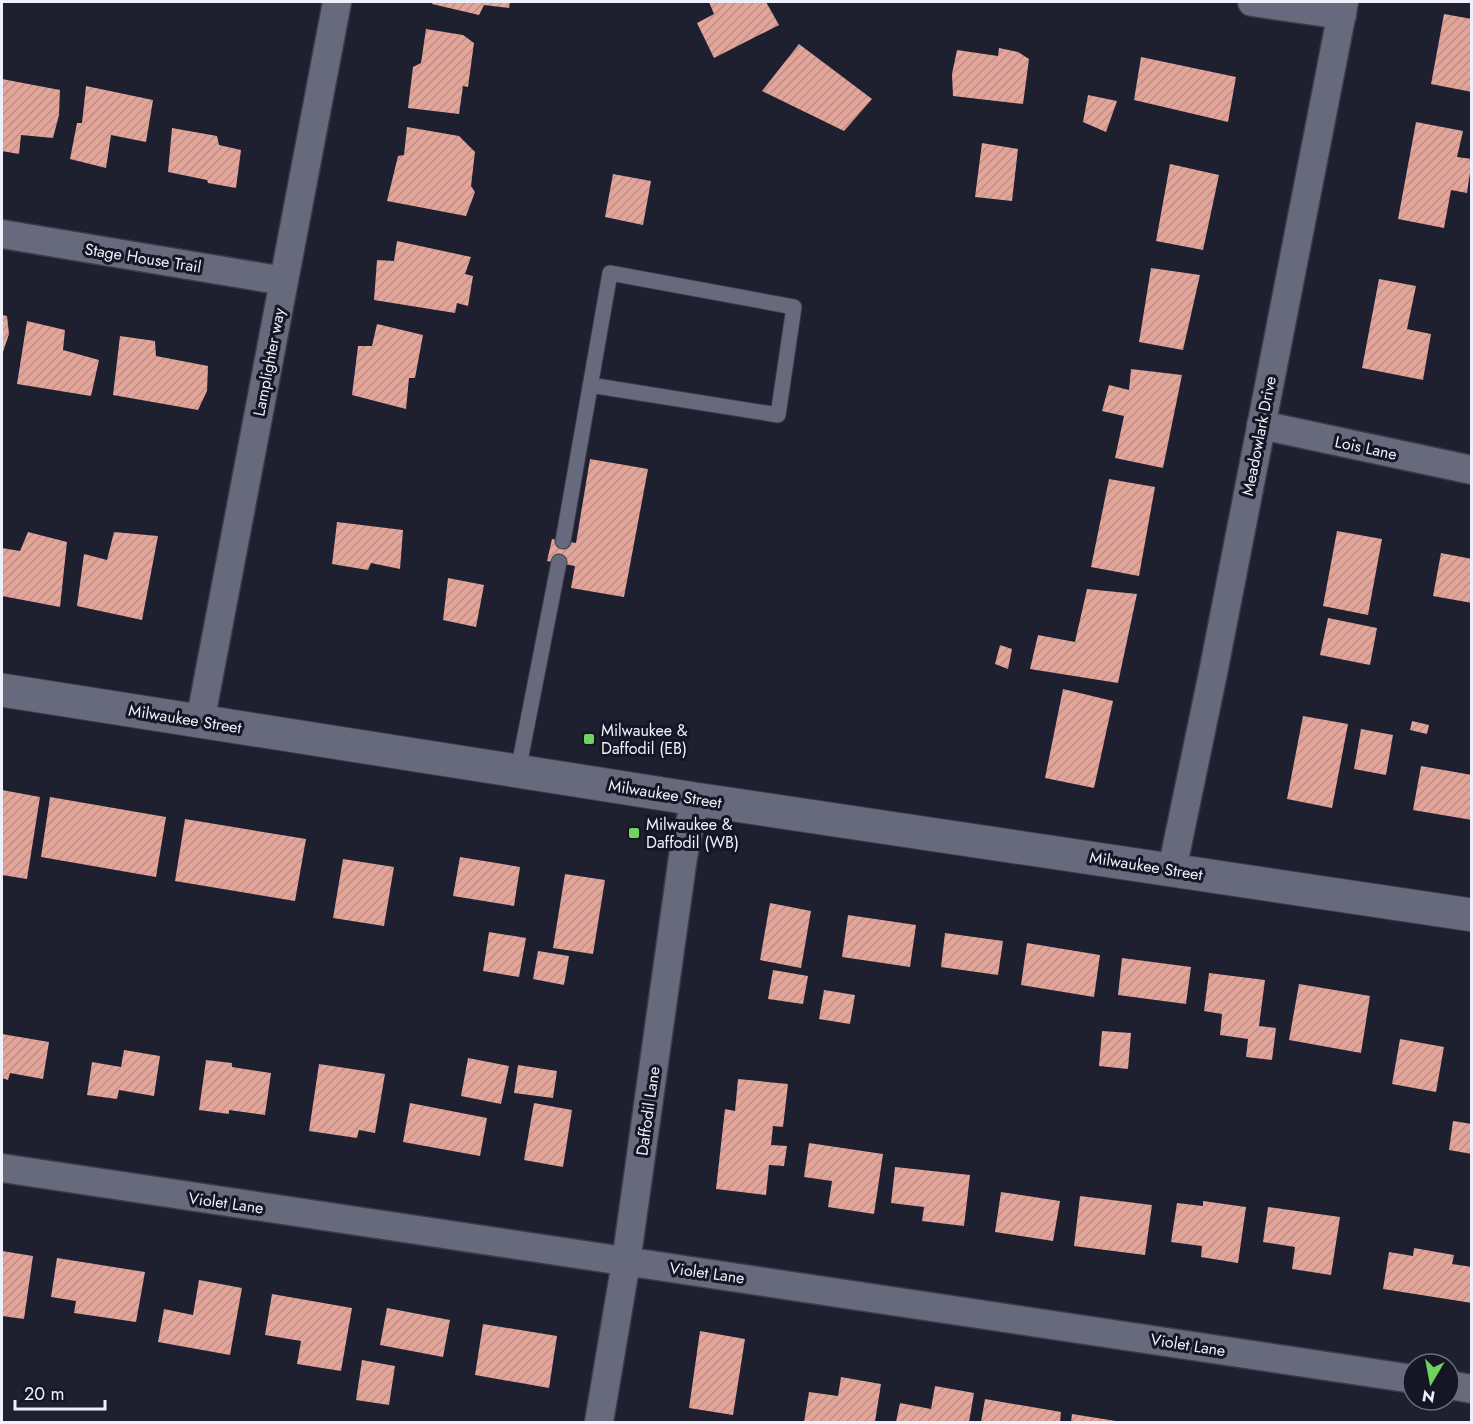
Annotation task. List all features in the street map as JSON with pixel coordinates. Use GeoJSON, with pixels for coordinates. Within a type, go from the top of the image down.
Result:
{"type":"FeatureCollection","features":[{"type":"Feature","properties":{"kind":"street","name":"Lamplighter way"},"geometry":{"type":"LineString","coordinates":[[200,722],[338,2]]}},
{"type":"Feature","properties":{"kind":"street"},"geometry":{"type":"LineString","coordinates":[[1252,2],[1343,8]]}},
{"type":"Feature","properties":{"kind":"street","name":"Meadowlark Drive"},"geometry":{"type":"LineString","coordinates":[[1172,870],[1343,8]]}},
{"type":"Feature","properties":{"kind":"street","name":"Stage House Trail"},"geometry":{"type":"LineString","coordinates":[[2,234],[284,281]]}},
{"type":"Feature","properties":{"kind":"street","name":"Lois Lane"},"geometry":{"type":"LineString","coordinates":[[1261,425],[1472,470]]}},
{"type":"Feature","properties":{"kind":"street","name":"Milwaukee Street"},"geometry":{"type":"LineString","coordinates":[[2,690],[695,799],[1472,915]]}},
{"type":"Feature","properties":{"kind":"street","name":"Daffodil Lane"},"geometry":{"type":"LineString","coordinates":[[599,1422],[626,1262],[683,857],[695,799]]}},
{"type":"Feature","properties":{"kind":"street","name":"Violet Lane"},"geometry":{"type":"LineString","coordinates":[[2,1168],[1401,1377]]}},
{"type":"Feature","properties":{"kind":"lane"},"geometry":{"type":"LineString","coordinates":[[562,541],[610,273],[794,307],[778,415],[590,385]]}},
{"type":"Feature","properties":{"kind":"lane"},"geometry":{"type":"LineString","coordinates":[[518,771],[559,562]]}},
{"type":"Feature","properties":{"kind":"building"},"geometry":{"type":"Polygon","coordinates":[[[433,2],[510,2],[509,8],[484,5],[479,15],[432,4],[433,2]]]}},
{"type":"Feature","properties":{"kind":"building"},"geometry":{"type":"Polygon","coordinates":[[[709,2],[766,2],[779,25],[714,58],[697,23],[714,14],[709,2]]]}},
{"type":"Feature","properties":{"kind":"building"},"geometry":{"type":"Polygon","coordinates":[[[1444,14],[1472,19],[1472,92],[1431,84],[1444,14]]]}},
{"type":"Feature","properties":{"kind":"building"},"geometry":{"type":"Polygon","coordinates":[[[426,29],[463,35],[474,43],[468,87],[463,86],[459,114],[408,108],[413,67],[421,63],[426,29]]]}},
{"type":"Feature","properties":{"kind":"building"},"geometry":{"type":"Polygon","coordinates":[[[799,44],[872,99],[844,131],[762,91],[799,44]]]}},
{"type":"Feature","properties":{"kind":"building"},"geometry":{"type":"Polygon","coordinates":[[[999,48],[1018,52],[1029,59],[1023,104],[953,96],[952,74],[957,50],[998,56],[999,48]]]}},
{"type":"Feature","properties":{"kind":"building"},"geometry":{"type":"Polygon","coordinates":[[[1141,57],[1236,77],[1228,122],[1134,100],[1141,57]]]}},
{"type":"Feature","properties":{"kind":"building"},"geometry":{"type":"Polygon","coordinates":[[[2,79],[60,90],[59,115],[53,138],[21,135],[19,154],[2,151],[2,79]]]}},
{"type":"Feature","properties":{"kind":"building"},"geometry":{"type":"Polygon","coordinates":[[[86,86],[153,100],[146,142],[111,135],[106,168],[70,159],[77,123],[82,123],[86,86]]]}},
{"type":"Feature","properties":{"kind":"building"},"geometry":{"type":"Polygon","coordinates":[[[1088,95],[1117,101],[1106,132],[1083,122],[1088,95]]]}},
{"type":"Feature","properties":{"kind":"building"},"geometry":{"type":"Polygon","coordinates":[[[1416,122],[1463,131],[1457,157],[1472,159],[1467,193],[1451,190],[1444,228],[1398,219],[1416,122]]]}},
{"type":"Feature","properties":{"kind":"building"},"geometry":{"type":"Polygon","coordinates":[[[407,127],[459,136],[475,152],[471,186],[475,192],[466,216],[387,201],[398,156],[404,155],[407,127]]]}},
{"type":"Feature","properties":{"kind":"building"},"geometry":{"type":"Polygon","coordinates":[[[172,128],[217,136],[219,145],[241,150],[236,188],[168,172],[172,128]]]}},
{"type":"Feature","properties":{"kind":"building"},"geometry":{"type":"Polygon","coordinates":[[[982,143],[1018,149],[1012,201],[975,197],[982,143]]]}},
{"type":"Feature","properties":{"kind":"building"},"geometry":{"type":"Polygon","coordinates":[[[1170,164],[1219,175],[1203,250],[1156,241],[1170,164]]]}},
{"type":"Feature","properties":{"kind":"building"},"geometry":{"type":"Polygon","coordinates":[[[613,174],[651,181],[643,225],[605,217],[613,174]]]}},
{"type":"Feature","properties":{"kind":"building"},"geometry":{"type":"Polygon","coordinates":[[[397,241],[471,257],[465,274],[473,276],[468,306],[457,303],[455,313],[374,300],[377,260],[394,261],[397,241]]]}},
{"type":"Feature","properties":{"kind":"building"},"geometry":{"type":"Polygon","coordinates":[[[1151,268],[1200,275],[1183,350],[1139,342],[1151,268]]]}},
{"type":"Feature","properties":{"kind":"building"},"geometry":{"type":"Polygon","coordinates":[[[1379,279],[1416,286],[1407,329],[1431,334],[1423,380],[1362,368],[1379,279]]]}},
{"type":"Feature","properties":{"kind":"building"},"geometry":{"type":"Polygon","coordinates":[[[2,315],[7,316],[9,334],[2,355],[2,315]]]}},
{"type":"Feature","properties":{"kind":"building"},"geometry":{"type":"Polygon","coordinates":[[[27,321],[65,330],[63,350],[99,360],[91,396],[17,384],[27,321]]]}},
{"type":"Feature","properties":{"kind":"building"},"geometry":{"type":"Polygon","coordinates":[[[377,324],[423,335],[415,378],[409,378],[406,409],[352,395],[358,346],[372,346],[377,324]]]}},
{"type":"Feature","properties":{"kind":"building"},"geometry":{"type":"Polygon","coordinates":[[[120,336],[155,341],[156,356],[208,366],[207,391],[198,410],[113,395],[120,336]]]}},
{"type":"Feature","properties":{"kind":"building"},"geometry":{"type":"Polygon","coordinates":[[[1131,369],[1182,375],[1163,468],[1115,458],[1124,416],[1102,411],[1109,385],[1129,390],[1131,369]]]}},
{"type":"Feature","properties":{"kind":"building"},"geometry":{"type":"Polygon","coordinates":[[[590,459],[648,469],[624,597],[571,588],[575,566],[547,561],[552,539],[576,543],[590,459]]]}},
{"type":"Feature","properties":{"kind":"building"},"geometry":{"type":"Polygon","coordinates":[[[1109,479],[1155,487],[1139,576],[1091,567],[1109,479]]]}},
{"type":"Feature","properties":{"kind":"building"},"geometry":{"type":"Polygon","coordinates":[[[337,522],[403,530],[400,569],[371,563],[368,570],[332,564],[337,522]]]}},
{"type":"Feature","properties":{"kind":"building"},"geometry":{"type":"Polygon","coordinates":[[[1337,531],[1382,539],[1368,615],[1323,606],[1337,531]]]}},
{"type":"Feature","properties":{"kind":"building"},"geometry":{"type":"Polygon","coordinates":[[[28,532],[67,542],[60,607],[2,596],[2,548],[20,551],[28,532]]]}},
{"type":"Feature","properties":{"kind":"building"},"geometry":{"type":"Polygon","coordinates":[[[114,532],[158,536],[142,620],[77,606],[84,554],[107,560],[114,532]]]}},
{"type":"Feature","properties":{"kind":"building"},"geometry":{"type":"Polygon","coordinates":[[[1441,553],[1472,559],[1472,603],[1433,596],[1441,553]]]}},
{"type":"Feature","properties":{"kind":"building"},"geometry":{"type":"Polygon","coordinates":[[[448,578],[484,585],[476,627],[443,620],[448,578]]]}},
{"type":"Feature","properties":{"kind":"building"},"geometry":{"type":"Polygon","coordinates":[[[1087,589],[1137,594],[1118,683],[1030,669],[1038,635],[1075,642],[1087,589]]]}},
{"type":"Feature","properties":{"kind":"building"},"geometry":{"type":"Polygon","coordinates":[[[1328,618],[1377,628],[1370,665],[1320,655],[1328,618]]]}},
{"type":"Feature","properties":{"kind":"building"},"geometry":{"type":"Polygon","coordinates":[[[1000,645],[1012,649],[1008,669],[995,664],[1000,645]]]}},
{"type":"Feature","properties":{"kind":"building"},"geometry":{"type":"Polygon","coordinates":[[[1063,689],[1113,701],[1094,788],[1045,778],[1063,689]]]}},
{"type":"Feature","properties":{"kind":"building"},"geometry":{"type":"Polygon","coordinates":[[[1303,716],[1348,724],[1332,808],[1287,799],[1303,716]]]}},
{"type":"Feature","properties":{"kind":"building"},"geometry":{"type":"Polygon","coordinates":[[[1412,721],[1429,725],[1427,734],[1410,730],[1412,721]]]}},
{"type":"Feature","properties":{"kind":"building"},"geometry":{"type":"Polygon","coordinates":[[[1361,729],[1393,735],[1386,775],[1354,769],[1361,729]]]}},
{"type":"Feature","properties":{"kind":"building"},"geometry":{"type":"Polygon","coordinates":[[[1421,766],[1472,775],[1472,820],[1413,810],[1421,766]]]}},
{"type":"Feature","properties":{"kind":"building"},"geometry":{"type":"Polygon","coordinates":[[[2,790],[40,797],[27,879],[2,875],[2,790]]]}},
{"type":"Feature","properties":{"kind":"building"},"geometry":{"type":"Polygon","coordinates":[[[50,797],[166,817],[156,877],[41,857],[50,797]]]}},
{"type":"Feature","properties":{"kind":"building"},"geometry":{"type":"Polygon","coordinates":[[[185,819],[306,839],[295,901],[175,881],[185,819]]]}},
{"type":"Feature","properties":{"kind":"building"},"geometry":{"type":"Polygon","coordinates":[[[460,857],[520,867],[514,906],[453,896],[460,857]]]}},
{"type":"Feature","properties":{"kind":"building"},"geometry":{"type":"Polygon","coordinates":[[[343,859],[394,867],[384,926],[333,918],[343,859]]]}},
{"type":"Feature","properties":{"kind":"building"},"geometry":{"type":"Polygon","coordinates":[[[565,874],[605,880],[593,954],[553,948],[565,874]]]}},
{"type":"Feature","properties":{"kind":"building"},"geometry":{"type":"Polygon","coordinates":[[[770,903],[811,911],[801,968],[760,960],[770,903]]]}},
{"type":"Feature","properties":{"kind":"building"},"geometry":{"type":"Polygon","coordinates":[[[848,915],[916,925],[910,967],[842,957],[848,915]]]}},
{"type":"Feature","properties":{"kind":"building"},"geometry":{"type":"Polygon","coordinates":[[[489,932],[526,938],[519,977],[483,971],[489,932]]]}},
{"type":"Feature","properties":{"kind":"building"},"geometry":{"type":"Polygon","coordinates":[[[945,933],[1003,941],[998,975],[941,967],[945,933]]]}},
{"type":"Feature","properties":{"kind":"building"},"geometry":{"type":"Polygon","coordinates":[[[1027,943],[1100,955],[1094,997],[1021,985],[1027,943]]]}},
{"type":"Feature","properties":{"kind":"building"},"geometry":{"type":"Polygon","coordinates":[[[538,951],[569,956],[564,985],[533,979],[538,951]]]}},
{"type":"Feature","properties":{"kind":"building"},"geometry":{"type":"Polygon","coordinates":[[[1122,958],[1191,967],[1186,1004],[1118,995],[1122,958]]]}},
{"type":"Feature","properties":{"kind":"building"},"geometry":{"type":"Polygon","coordinates":[[[773,970],[808,976],[803,1004],[768,999],[773,970]]]}},
{"type":"Feature","properties":{"kind":"building"},"geometry":{"type":"Polygon","coordinates":[[[1209,973],[1265,980],[1259,1026],[1276,1028],[1272,1060],[1246,1057],[1248,1039],[1220,1035],[1222,1014],[1204,1011],[1209,973]]]}},
{"type":"Feature","properties":{"kind":"building"},"geometry":{"type":"Polygon","coordinates":[[[1299,984],[1370,996],[1361,1053],[1289,1040],[1299,984]]]}},
{"type":"Feature","properties":{"kind":"building"},"geometry":{"type":"Polygon","coordinates":[[[824,990],[855,995],[850,1024],[819,1019],[824,990]]]}},
{"type":"Feature","properties":{"kind":"building"},"geometry":{"type":"Polygon","coordinates":[[[1102,1031],[1131,1033],[1128,1069],[1099,1066],[1102,1031]]]}},
{"type":"Feature","properties":{"kind":"building"},"geometry":{"type":"Polygon","coordinates":[[[2,1034],[49,1042],[43,1079],[10,1073],[8,1080],[2,1078],[2,1034]]]}},
{"type":"Feature","properties":{"kind":"building"},"geometry":{"type":"Polygon","coordinates":[[[1400,1039],[1444,1047],[1436,1092],[1392,1084],[1400,1039]]]}},
{"type":"Feature","properties":{"kind":"building"},"geometry":{"type":"Polygon","coordinates":[[[124,1050],[160,1056],[154,1096],[119,1090],[117,1099],[87,1095],[92,1062],[121,1067],[124,1050]]]}},
{"type":"Feature","properties":{"kind":"building"},"geometry":{"type":"Polygon","coordinates":[[[468,1058],[509,1066],[501,1104],[461,1096],[468,1058]]]}},
{"type":"Feature","properties":{"kind":"building"},"geometry":{"type":"Polygon","coordinates":[[[206,1060],[232,1063],[232,1067],[271,1073],[265,1115],[229,1110],[229,1114],[199,1110],[206,1060]]]}},
{"type":"Feature","properties":{"kind":"building"},"geometry":{"type":"Polygon","coordinates":[[[319,1064],[385,1074],[375,1133],[359,1130],[357,1138],[309,1131],[319,1064]]]}},
{"type":"Feature","properties":{"kind":"building"},"geometry":{"type":"Polygon","coordinates":[[[518,1065],[557,1071],[553,1098],[514,1093],[518,1065]]]}},
{"type":"Feature","properties":{"kind":"building"},"geometry":{"type":"Polygon","coordinates":[[[738,1079],[788,1084],[783,1127],[773,1126],[771,1145],[787,1146],[784,1166],[769,1165],[766,1195],[716,1189],[725,1109],[735,1111],[738,1079]]]}},
{"type":"Feature","properties":{"kind":"building"},"geometry":{"type":"Polygon","coordinates":[[[410,1103],[487,1118],[480,1156],[403,1142],[410,1103]]]}},
{"type":"Feature","properties":{"kind":"building"},"geometry":{"type":"Polygon","coordinates":[[[534,1103],[572,1110],[563,1167],[524,1160],[534,1103]]]}},
{"type":"Feature","properties":{"kind":"building"},"geometry":{"type":"Polygon","coordinates":[[[1453,1121],[1472,1124],[1472,1154],[1449,1150],[1453,1121]]]}},
{"type":"Feature","properties":{"kind":"building"},"geometry":{"type":"Polygon","coordinates":[[[809,1143],[883,1154],[874,1214],[828,1207],[832,1181],[804,1177],[809,1143]]]}},
{"type":"Feature","properties":{"kind":"building"},"geometry":{"type":"Polygon","coordinates":[[[895,1167],[970,1175],[964,1226],[922,1221],[924,1207],[891,1203],[895,1167]]]}},
{"type":"Feature","properties":{"kind":"building"},"geometry":{"type":"Polygon","coordinates":[[[1001,1192],[1060,1201],[1053,1241],[995,1232],[1001,1192]]]}},
{"type":"Feature","properties":{"kind":"building"},"geometry":{"type":"Polygon","coordinates":[[[1080,1196],[1152,1205],[1145,1255],[1074,1246],[1080,1196]]]}},
{"type":"Feature","properties":{"kind":"building"},"geometry":{"type":"Polygon","coordinates":[[[1203,1201],[1246,1207],[1238,1263],[1201,1257],[1202,1246],[1171,1242],[1177,1203],[1203,1206],[1203,1201]]]}},
{"type":"Feature","properties":{"kind":"building"},"geometry":{"type":"Polygon","coordinates":[[[1268,1207],[1340,1217],[1331,1275],[1292,1269],[1295,1247],[1263,1242],[1268,1207]]]}},
{"type":"Feature","properties":{"kind":"building"},"geometry":{"type":"Polygon","coordinates":[[[1414,1248],[1454,1255],[1452,1264],[1472,1267],[1472,1303],[1383,1289],[1389,1252],[1413,1256],[1414,1248]]]}},
{"type":"Feature","properties":{"kind":"building"},"geometry":{"type":"Polygon","coordinates":[[[2,1251],[33,1256],[24,1319],[2,1316],[2,1251]]]}},
{"type":"Feature","properties":{"kind":"building"},"geometry":{"type":"Polygon","coordinates":[[[57,1258],[145,1272],[136,1322],[74,1313],[76,1301],[51,1297],[57,1258]]]}},
{"type":"Feature","properties":{"kind":"building"},"geometry":{"type":"Polygon","coordinates":[[[199,1280],[242,1288],[230,1355],[158,1342],[164,1309],[193,1315],[199,1280]]]}},
{"type":"Feature","properties":{"kind":"building"},"geometry":{"type":"Polygon","coordinates":[[[272,1294],[352,1308],[341,1371],[297,1364],[301,1341],[265,1335],[272,1294]]]}},
{"type":"Feature","properties":{"kind":"building"},"geometry":{"type":"Polygon","coordinates":[[[387,1308],[450,1320],[443,1357],[380,1345],[387,1308]]]}},
{"type":"Feature","properties":{"kind":"building"},"geometry":{"type":"Polygon","coordinates":[[[483,1324],[557,1336],[549,1388],[475,1375],[483,1324]]]}},
{"type":"Feature","properties":{"kind":"building"},"geometry":{"type":"Polygon","coordinates":[[[700,1331],[745,1339],[733,1415],[689,1408],[700,1331]]]}},
{"type":"Feature","properties":{"kind":"building"},"geometry":{"type":"Polygon","coordinates":[[[362,1360],[395,1366],[389,1405],[356,1400],[362,1360]]]}},
{"type":"Feature","properties":{"kind":"building"},"geometry":{"type":"Polygon","coordinates":[[[841,1377],[881,1384],[875,1422],[804,1422],[809,1392],[838,1396],[841,1377]]]}},
{"type":"Feature","properties":{"kind":"building"},"geometry":{"type":"Polygon","coordinates":[[[935,1386],[974,1393],[969,1422],[896,1422],[900,1403],[931,1409],[935,1386]]]}},
{"type":"Feature","properties":{"kind":"building"},"geometry":{"type":"Polygon","coordinates":[[[985,1399],[1061,1412],[1060,1422],[981,1422],[985,1399]]]}},
{"type":"Feature","properties":{"kind":"building"},"geometry":{"type":"Polygon","coordinates":[[[1072,1414],[1116,1421],[1116,1422],[1071,1422],[1072,1414]]]}},
{"type":"Feature","properties":{"kind":"place","name":"Milwaukee & Daffodil (EB)"},"geometry":{"type":"Point","coordinates":[589,739]}},
{"type":"Feature","properties":{"kind":"place","name":"Milwaukee & Daffodil (WB)"},"geometry":{"type":"Point","coordinates":[634,833]}}]}
